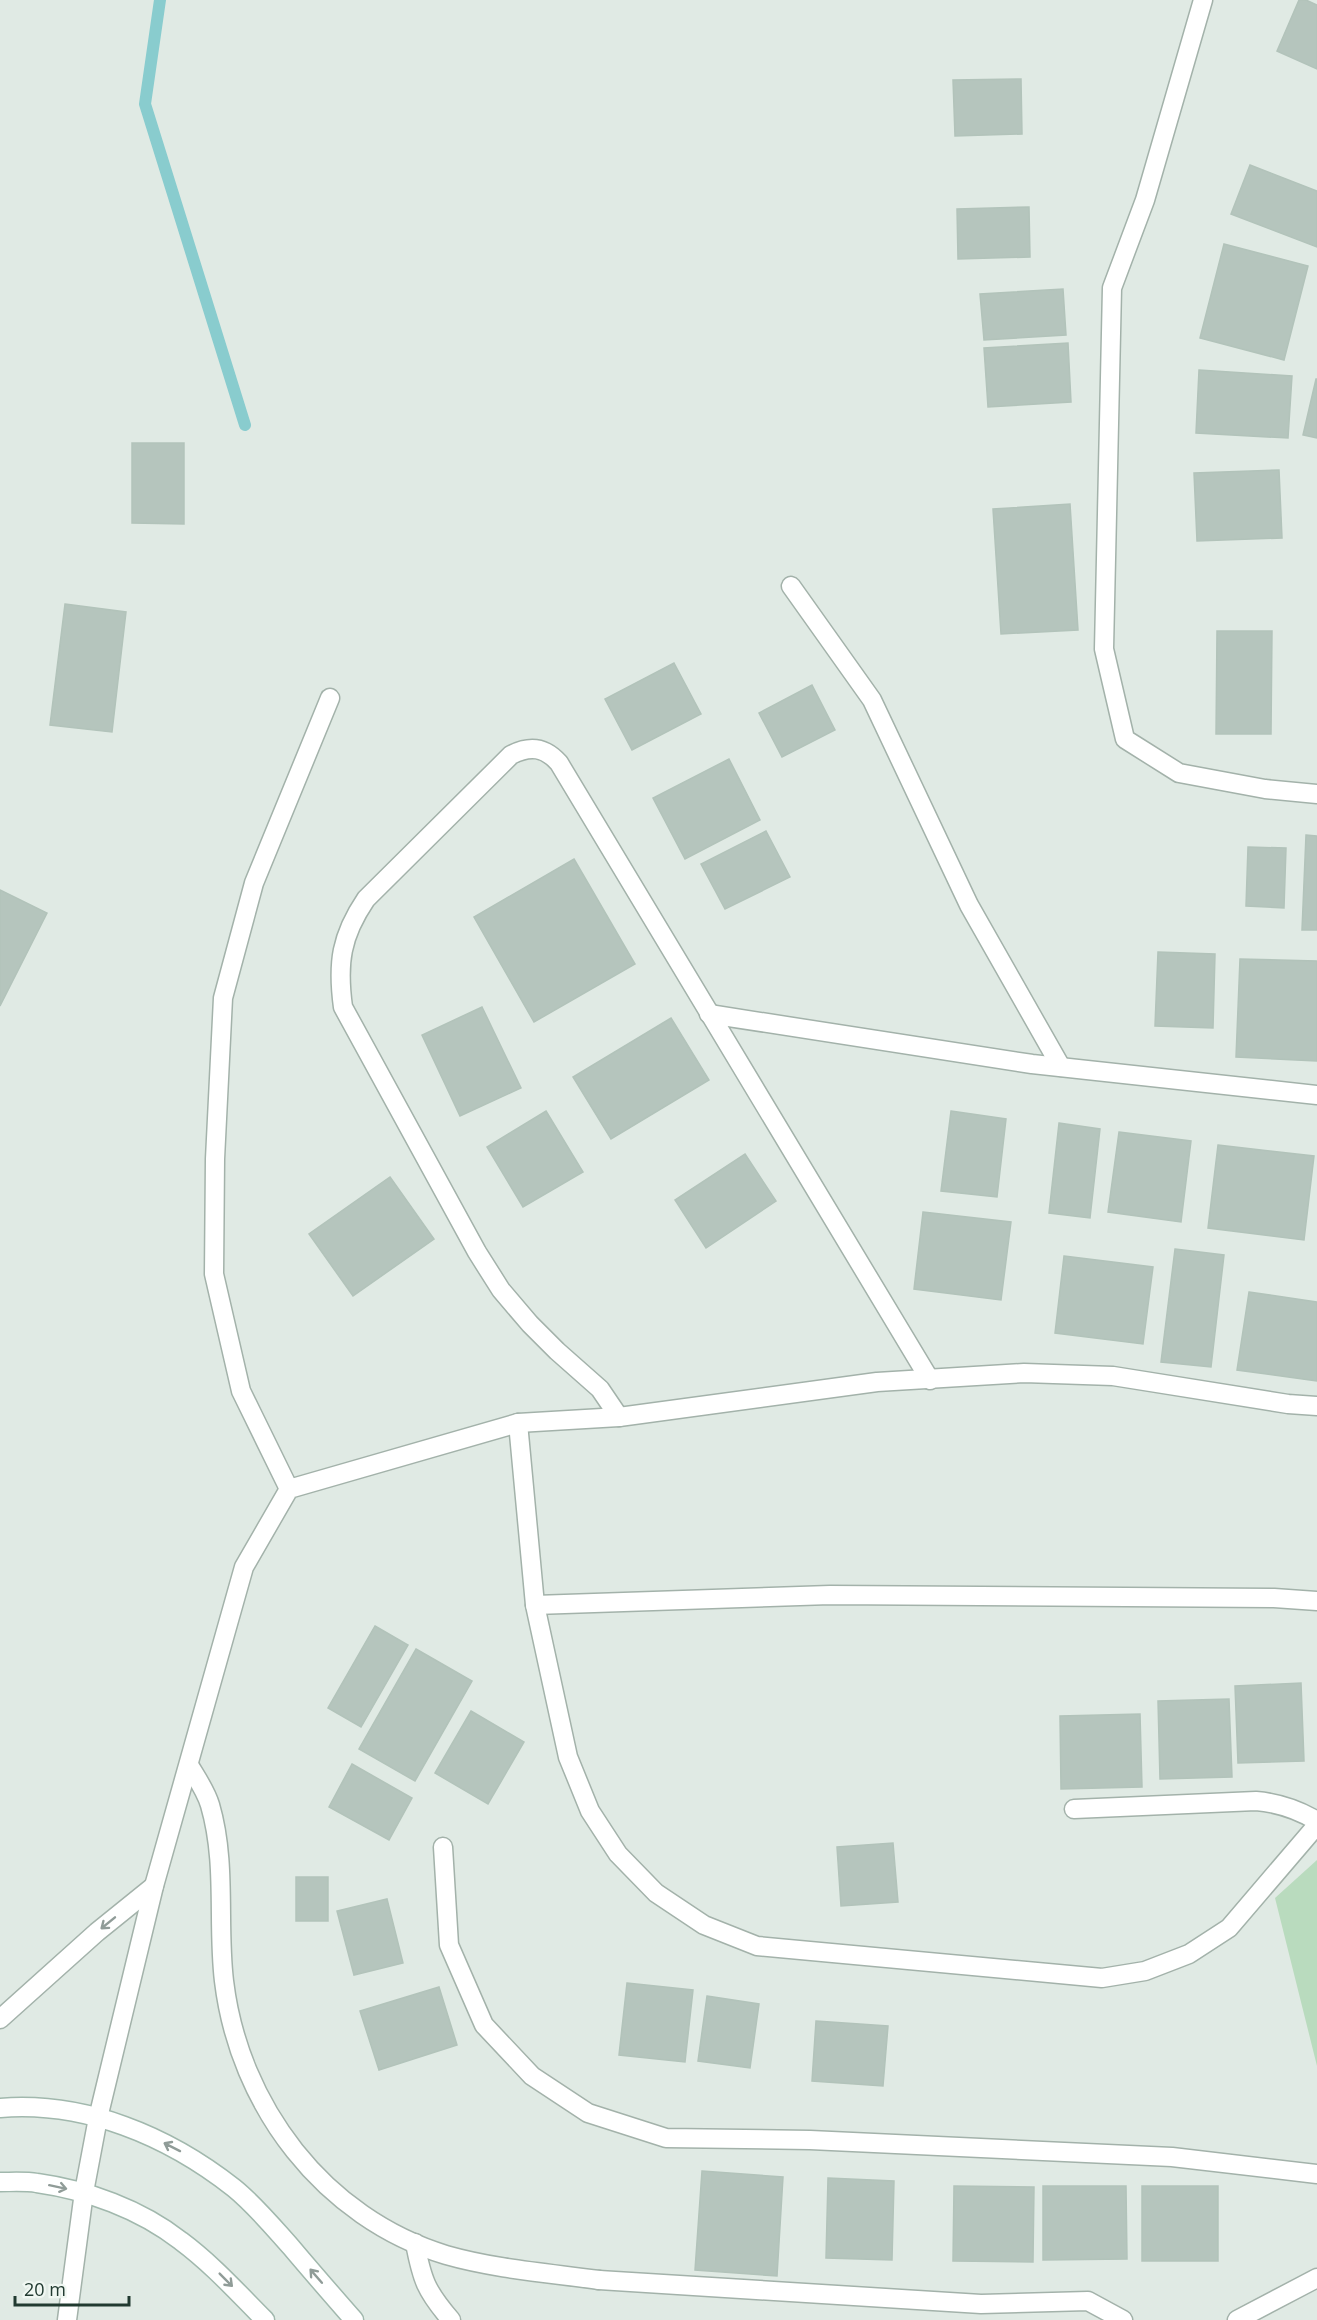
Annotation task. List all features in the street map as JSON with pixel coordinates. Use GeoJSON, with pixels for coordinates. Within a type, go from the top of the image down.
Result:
{"type":"FeatureCollection","features":[{"type":"Feature","properties":{"kind":"street"},"geometry":{"type":"LineString","coordinates":[[1203,0],[1145,201],[1112,288],[1104,649],[1125,739],[1179,773],[1265,789],[1317,794]]}},
{"type":"Feature","properties":{"kind":"street"},"geometry":{"type":"LineString","coordinates":[[791,586],[872,700],[969,905],[1061,1067]]}},
{"type":"Feature","properties":{"kind":"street"},"geometry":{"type":"LineString","coordinates":[[289,1489],[241,1391],[214,1274],[215,1159],[223,998],[255,883],[330,698]]}},
{"type":"Feature","properties":{"kind":"street"},"geometry":{"type":"LineString","coordinates":[[619,1417],[600,1389],[556,1351],[501,1290],[477,1252],[343,1007],[339,981],[340,956],[345,935],[366,899],[511,755],[522,749],[533,748],[552,755],[559,763],[930,1380]]}},
{"type":"Feature","properties":{"kind":"street"},"geometry":{"type":"LineString","coordinates":[[709,1014],[1061,1067],[1317,1095]]}},
{"type":"Feature","properties":{"kind":"street"},"geometry":{"type":"LineString","coordinates":[[67,2320],[84,2192],[98,2118],[154,1886],[244,1567],[289,1489],[518,1423],[619,1417],[877,1382],[1024,1373],[1113,1376],[1288,1404],[1317,1406]]}},
{"type":"Feature","properties":{"kind":"street"},"geometry":{"type":"LineString","coordinates":[[518,1423],[535,1605],[568,1757],[590,1811],[618,1854],[656,1893],[704,1925],[757,1946],[1102,1978],[1145,1971],[1189,1954],[1229,1928],[1317,1823],[1295,1809],[1276,1803],[1256,1801],[1074,1809]]}},
{"type":"Feature","properties":{"kind":"street"},"geometry":{"type":"LineString","coordinates":[[535,1605],[830,1595],[1274,1598],[1317,1601]]}},
{"type":"Feature","properties":{"kind":"street"},"geometry":{"type":"LineString","coordinates":[[189,1765],[210,1803],[220,1853],[224,1980],[229,2015],[252,2083],[272,2120],[297,2155],[327,2186],[355,2209],[386,2229],[415,2243],[475,2262],[599,2280],[981,2304],[1088,2301],[1123,2320]]}},
{"type":"Feature","properties":{"kind":"street"},"geometry":{"type":"LineString","coordinates":[[443,1847],[449,1945],[484,2025],[532,2076],[588,2113],[666,2138],[810,2140],[1172,2157],[1317,2174]]}},
{"type":"Feature","properties":{"kind":"street"},"geometry":{"type":"LineString","coordinates":[[0,2019],[154,1886]]}},
{"type":"Feature","properties":{"kind":"street"},"geometry":{"type":"LineString","coordinates":[[0,2108],[59,2110],[98,2118],[144,2133],[189,2156],[235,2189],[268,2221],[354,2320]]}},
{"type":"Feature","properties":{"kind":"street"},"geometry":{"type":"LineString","coordinates":[[0,2182],[35,2182],[84,2192],[130,2210],[180,2240],[220,2274],[265,2320]]}},
{"type":"Feature","properties":{"kind":"street"},"geometry":{"type":"LineString","coordinates":[[415,2243],[420,2269],[432,2298],[451,2320]]}},
{"type":"Feature","properties":{"kind":"street"},"geometry":{"type":"LineString","coordinates":[[1238,2320],[1317,2278]]}},
{"type":"Feature","properties":{"kind":"green space"},"geometry":{"type":"Polygon","coordinates":[[[1317,1860],[1317,2066],[1275,1898],[1317,1860]]]}},
{"type":"Feature","properties":{"kind":"building"},"geometry":{"type":"Polygon","coordinates":[[[1299,0],[1306,0],[1317,5],[1317,69],[1277,51],[1299,0]]]}},
{"type":"Feature","properties":{"kind":"building"},"geometry":{"type":"Polygon","coordinates":[[[1021,79],[1022,134],[955,136],[953,80],[1021,79]]]}},
{"type":"Feature","properties":{"kind":"building"},"geometry":{"type":"Polygon","coordinates":[[[1250,165],[1317,191],[1317,247],[1231,214],[1250,165]]]}},
{"type":"Feature","properties":{"kind":"building"},"geometry":{"type":"Polygon","coordinates":[[[1029,207],[1030,257],[958,259],[957,209],[1029,207]]]}},
{"type":"Feature","properties":{"kind":"building"},"geometry":{"type":"Polygon","coordinates":[[[1224,244],[1308,266],[1284,360],[1200,338],[1224,244]]]}},
{"type":"Feature","properties":{"kind":"building"},"geometry":{"type":"Polygon","coordinates":[[[1063,289],[1066,335],[984,340],[980,294],[1063,289]]]}},
{"type":"Feature","properties":{"kind":"building"},"geometry":{"type":"Polygon","coordinates":[[[1068,343],[1071,402],[988,407],[984,348],[1068,343]]]}},
{"type":"Feature","properties":{"kind":"building"},"geometry":{"type":"Polygon","coordinates":[[[1199,370],[1292,376],[1288,438],[1196,433],[1199,370]]]}},
{"type":"Feature","properties":{"kind":"building"},"geometry":{"type":"Polygon","coordinates":[[[1317,379],[1317,438],[1303,435],[1317,379]]]}},
{"type":"Feature","properties":{"kind":"building"},"geometry":{"type":"Polygon","coordinates":[[[132,443],[184,443],[184,524],[132,523],[132,443]]]}},
{"type":"Feature","properties":{"kind":"building"},"geometry":{"type":"Polygon","coordinates":[[[1279,470],[1282,538],[1197,541],[1194,473],[1279,470]]]}},
{"type":"Feature","properties":{"kind":"building"},"geometry":{"type":"Polygon","coordinates":[[[1070,504],[1078,630],[1001,634],[993,509],[1070,504]]]}},
{"type":"Feature","properties":{"kind":"building"},"geometry":{"type":"Polygon","coordinates":[[[65,604],[126,612],[112,732],[50,725],[65,604]]]}},
{"type":"Feature","properties":{"kind":"building"},"geometry":{"type":"Polygon","coordinates":[[[1217,631],[1272,631],[1271,734],[1216,734],[1217,631]]]}},
{"type":"Feature","properties":{"kind":"building"},"geometry":{"type":"Polygon","coordinates":[[[674,663],[701,714],[632,750],[605,699],[674,663]]]}},
{"type":"Feature","properties":{"kind":"building"},"geometry":{"type":"Polygon","coordinates":[[[812,685],[835,730],[782,757],[759,713],[812,685]]]}},
{"type":"Feature","properties":{"kind":"building"},"geometry":{"type":"Polygon","coordinates":[[[729,759],[760,820],[685,859],[653,798],[729,759]]]}},
{"type":"Feature","properties":{"kind":"building"},"geometry":{"type":"Polygon","coordinates":[[[766,831],[790,877],[725,909],[701,864],[766,831]]]}},
{"type":"Feature","properties":{"kind":"building"},"geometry":{"type":"Polygon","coordinates":[[[1306,835],[1317,836],[1317,930],[1302,930],[1306,835]]]}},
{"type":"Feature","properties":{"kind":"building"},"geometry":{"type":"Polygon","coordinates":[[[1248,847],[1286,848],[1284,908],[1246,906],[1248,847]]]}},
{"type":"Feature","properties":{"kind":"building"},"geometry":{"type":"Polygon","coordinates":[[[574,859],[635,964],[534,1022],[474,917],[574,859]]]}},
{"type":"Feature","properties":{"kind":"building"},"geometry":{"type":"Polygon","coordinates":[[[0,890],[47,913],[0,1006],[0,890]]]}},
{"type":"Feature","properties":{"kind":"building"},"geometry":{"type":"Polygon","coordinates":[[[1158,952],[1215,954],[1213,1028],[1155,1026],[1158,952]]]}},
{"type":"Feature","properties":{"kind":"building"},"geometry":{"type":"Polygon","coordinates":[[[1240,959],[1317,961],[1317,1061],[1236,1057],[1240,959]]]}},
{"type":"Feature","properties":{"kind":"building"},"geometry":{"type":"Polygon","coordinates":[[[482,1007],[521,1088],[460,1116],[422,1035],[482,1007]]]}},
{"type":"Feature","properties":{"kind":"building"},"geometry":{"type":"Polygon","coordinates":[[[671,1018],[709,1080],[611,1139],[573,1077],[671,1018]]]}},
{"type":"Feature","properties":{"kind":"building"},"geometry":{"type":"Polygon","coordinates":[[[546,1111],[583,1172],[523,1207],[487,1147],[546,1111]]]}},
{"type":"Feature","properties":{"kind":"building"},"geometry":{"type":"Polygon","coordinates":[[[951,1111],[1006,1119],[997,1197],[941,1191],[951,1111]]]}},
{"type":"Feature","properties":{"kind":"building"},"geometry":{"type":"Polygon","coordinates":[[[1059,1123],[1100,1129],[1090,1218],[1049,1213],[1059,1123]]]}},
{"type":"Feature","properties":{"kind":"building"},"geometry":{"type":"Polygon","coordinates":[[[1119,1132],[1191,1141],[1181,1222],[1108,1212],[1119,1132]]]}},
{"type":"Feature","properties":{"kind":"building"},"geometry":{"type":"Polygon","coordinates":[[[1218,1145],[1314,1156],[1304,1240],[1208,1228],[1218,1145]]]}},
{"type":"Feature","properties":{"kind":"building"},"geometry":{"type":"Polygon","coordinates":[[[745,1154],[776,1201],[706,1248],[675,1200],[745,1154]]]}},
{"type":"Feature","properties":{"kind":"building"},"geometry":{"type":"Polygon","coordinates":[[[390,1177],[434,1239],[353,1296],[309,1234],[390,1177]]]}},
{"type":"Feature","properties":{"kind":"building"},"geometry":{"type":"Polygon","coordinates":[[[923,1212],[1011,1222],[1001,1300],[914,1289],[923,1212]]]}},
{"type":"Feature","properties":{"kind":"building"},"geometry":{"type":"Polygon","coordinates":[[[1175,1249],[1224,1255],[1211,1367],[1161,1362],[1175,1249]]]}},
{"type":"Feature","properties":{"kind":"building"},"geometry":{"type":"Polygon","coordinates":[[[1064,1256],[1153,1267],[1143,1344],[1055,1333],[1064,1256]]]}},
{"type":"Feature","properties":{"kind":"building"},"geometry":{"type":"Polygon","coordinates":[[[1249,1292],[1317,1302],[1317,1381],[1237,1370],[1249,1292]]]}},
{"type":"Feature","properties":{"kind":"building"},"geometry":{"type":"Polygon","coordinates":[[[375,1626],[408,1645],[361,1727],[328,1708],[375,1626]]]}},
{"type":"Feature","properties":{"kind":"building"},"geometry":{"type":"Polygon","coordinates":[[[416,1649],[472,1681],[415,1781],[359,1749],[416,1649]]]}},
{"type":"Feature","properties":{"kind":"building"},"geometry":{"type":"Polygon","coordinates":[[[1301,1683],[1304,1761],[1238,1763],[1235,1686],[1301,1683]]]}},
{"type":"Feature","properties":{"kind":"building"},"geometry":{"type":"Polygon","coordinates":[[[1229,1699],[1232,1777],[1160,1779],[1158,1701],[1229,1699]]]}},
{"type":"Feature","properties":{"kind":"building"},"geometry":{"type":"Polygon","coordinates":[[[471,1711],[524,1742],[488,1804],[435,1773],[471,1711]]]}},
{"type":"Feature","properties":{"kind":"building"},"geometry":{"type":"Polygon","coordinates":[[[1140,1714],[1142,1787],[1061,1789],[1060,1716],[1140,1714]]]}},
{"type":"Feature","properties":{"kind":"building"},"geometry":{"type":"Polygon","coordinates":[[[352,1764],[412,1798],[389,1840],[329,1807],[352,1764]]]}},
{"type":"Feature","properties":{"kind":"building"},"geometry":{"type":"Polygon","coordinates":[[[893,1843],[898,1902],[841,1906],[837,1847],[893,1843]]]}},
{"type":"Feature","properties":{"kind":"building"},"geometry":{"type":"Polygon","coordinates":[[[296,1877],[328,1877],[328,1921],[296,1921],[296,1877]]]}},
{"type":"Feature","properties":{"kind":"building"},"geometry":{"type":"Polygon","coordinates":[[[387,1899],[403,1963],[354,1975],[337,1911],[387,1899]]]}},
{"type":"Feature","properties":{"kind":"building"},"geometry":{"type":"Polygon","coordinates":[[[627,1983],[693,1990],[685,2062],[619,2055],[627,1983]]]}},
{"type":"Feature","properties":{"kind":"building"},"geometry":{"type":"Polygon","coordinates":[[[439,1987],[457,2045],[379,2070],[360,2011],[439,1987]]]}},
{"type":"Feature","properties":{"kind":"building"},"geometry":{"type":"Polygon","coordinates":[[[707,1996],[759,2004],[750,2068],[698,2061],[707,1996]]]}},
{"type":"Feature","properties":{"kind":"building"},"geometry":{"type":"Polygon","coordinates":[[[816,2021],[888,2026],[883,2086],[812,2081],[816,2021]]]}},
{"type":"Feature","properties":{"kind":"building"},"geometry":{"type":"Polygon","coordinates":[[[702,2171],[783,2177],[777,2276],[695,2270],[702,2171]]]}},
{"type":"Feature","properties":{"kind":"building"},"geometry":{"type":"Polygon","coordinates":[[[828,2178],[894,2181],[892,2260],[826,2258],[828,2178]]]}},
{"type":"Feature","properties":{"kind":"building"},"geometry":{"type":"Polygon","coordinates":[[[954,2186],[1034,2187],[1033,2262],[953,2261],[954,2186]]]}},
{"type":"Feature","properties":{"kind":"building"},"geometry":{"type":"Polygon","coordinates":[[[1043,2186],[1126,2186],[1127,2259],[1043,2260],[1043,2186]]]}},
{"type":"Feature","properties":{"kind":"building"},"geometry":{"type":"Polygon","coordinates":[[[1142,2186],[1218,2186],[1218,2261],[1142,2261],[1142,2186]]]}},
{"type":"Feature","properties":{"kind":"waterway"},"geometry":{"type":"LineString","coordinates":[[160,0],[145,104],[245,425]]}}]}
